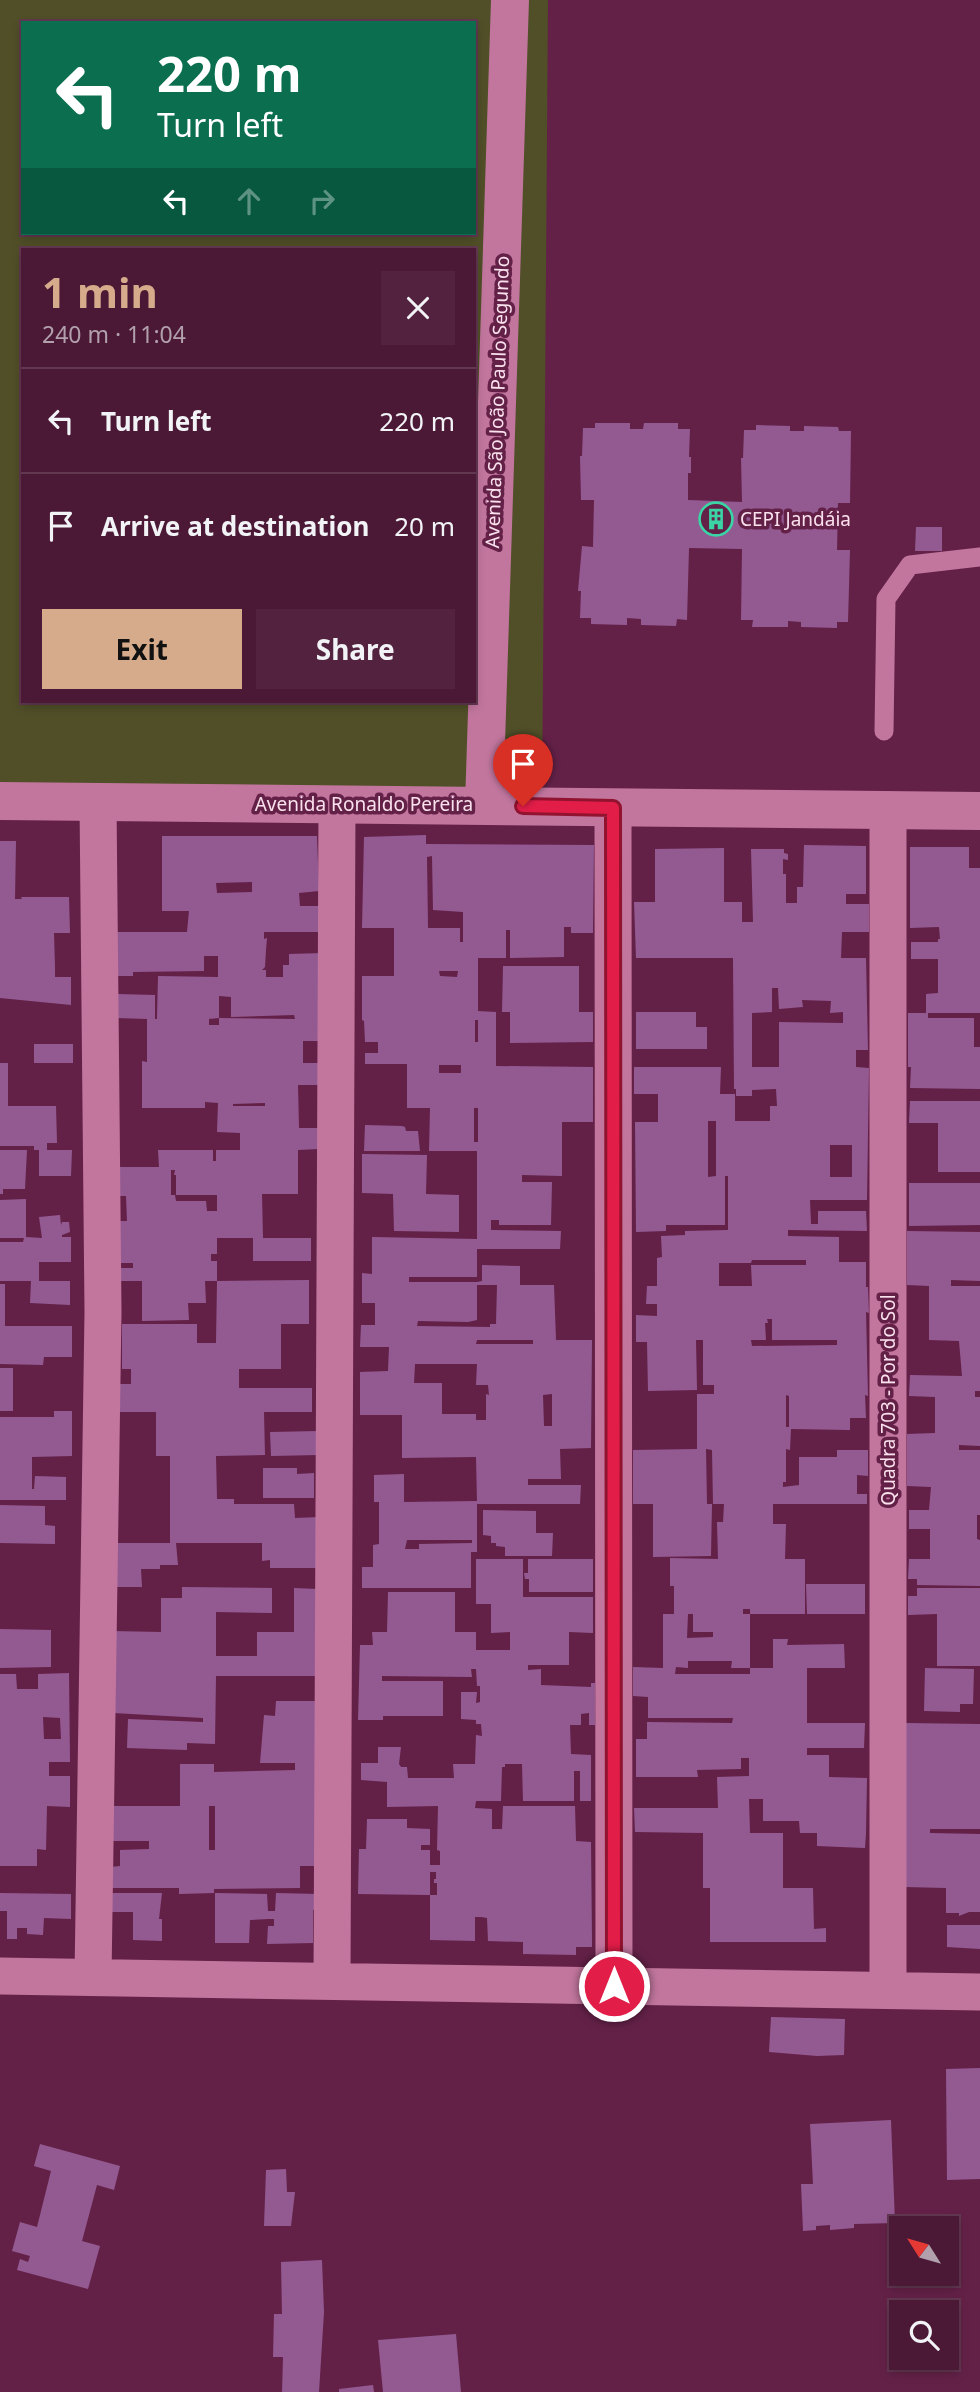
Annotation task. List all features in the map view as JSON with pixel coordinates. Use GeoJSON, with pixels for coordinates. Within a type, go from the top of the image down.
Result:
{"type":"FeatureCollection","features":[{"type":"Feature","properties":{"kind":"street","name":"Avenida São João Paulo Segundo"},"geometry":{"type":"LineString","coordinates":[[484,805],[510,0]]}},
{"type":"Feature","properties":{"kind":"street","name":"Avenida Ronaldo Pereira"},"geometry":{"type":"LineString","coordinates":[[0,801],[980,811]]}},
{"type":"Feature","properties":{"kind":"street"},"geometry":{"type":"LineString","coordinates":[[93,1977],[103,1312],[98,802]]}},
{"type":"Feature","properties":{"kind":"street"},"geometry":{"type":"LineString","coordinates":[[332,1981],[337,805]]}},
{"type":"Feature","properties":{"kind":"street"},"geometry":{"type":"LineString","coordinates":[[613,808],[614,1986]]}},
{"type":"Feature","properties":{"kind":"street","name":"Quadra 703 - Por do Sol"},"geometry":{"type":"LineString","coordinates":[[888,810],[888,1990]]}},
{"type":"Feature","properties":{"kind":"street"},"geometry":{"type":"LineString","coordinates":[[0,1976],[980,1992]]}},
{"type":"Feature","properties":{"kind":"lane"},"geometry":{"type":"LineString","coordinates":[[884,731],[886,599],[911,565],[980,557]]}},
{"type":"Feature","properties":{"kind":"shaded area"},"geometry":{"type":"Polygon","coordinates":[[[0,0],[548,0],[542,807],[0,793],[0,0]]]}},
{"type":"Feature","properties":{"kind":"building","name":"CEPI Jandáia"},"geometry":{"type":"Polygon","coordinates":[[[595,423],[630,423],[630,429],[643,429],[644,423],[678,423],[678,429],[690,429],[691,473],[688,473],[688,500],[742,502],[741,458],[744,430],[756,430],[756,425],[790,426],[790,431],[804,431],[804,426],[838,427],[839,431],[851,431],[850,503],[838,503],[837,550],[850,550],[848,622],[837,622],[837,628],[801,627],[801,622],[788,621],[788,627],[752,627],[753,620],[741,620],[742,549],[689,548],[687,620],[677,619],[676,626],[641,625],[641,619],[627,618],[627,625],[591,624],[591,618],[580,618],[581,591],[578,591],[582,546],[593,547],[594,500],[581,500],[580,456],[583,428],[595,428],[595,423]]]}},
{"type":"Feature","properties":{"kind":"building"},"geometry":{"type":"Polygon","coordinates":[[[916,527],[942,527],[942,551],[915,551],[916,527]]]}},
{"type":"Feature","properties":{"kind":"building"},"geometry":{"type":"Polygon","coordinates":[[[426,835],[426,844],[594,845],[593,933],[571,933],[571,927],[564,927],[564,957],[510,958],[510,930],[506,930],[506,958],[478,958],[478,1011],[496,1012],[496,1066],[593,1067],[593,1122],[562,1122],[562,1176],[522,1175],[522,1182],[552,1182],[551,1225],[499,1225],[499,1220],[491,1220],[491,1230],[561,1231],[560,1249],[477,1249],[477,1277],[409,1277],[409,1282],[477,1282],[482,1281],[482,1265],[520,1266],[520,1285],[554,1285],[556,1340],[592,1340],[591,1448],[560,1449],[561,1479],[528,1479],[528,1485],[581,1485],[580,1504],[477,1504],[477,1552],[471,1552],[471,1588],[362,1588],[362,1567],[373,1567],[373,1545],[379,1544],[379,1502],[374,1502],[374,1475],[404,1474],[404,1502],[477,1501],[476,1457],[402,1458],[402,1415],[360,1415],[360,1372],[388,1371],[389,1347],[360,1347],[361,1325],[375,1325],[375,1303],[362,1303],[362,1273],[372,1274],[372,1237],[477,1239],[477,1151],[429,1151],[430,1108],[407,1108],[407,1064],[365,1064],[365,1053],[378,1053],[378,1042],[365,1042],[362,976],[394,976],[394,928],[362,928],[364,837],[426,835]],[[432,856],[427,857],[428,928],[460,928],[460,942],[463,942],[463,912],[433,910],[432,856]],[[439,971],[440,976],[457,977],[458,971],[439,971]],[[475,1020],[475,1042],[478,1042],[478,1020],[475,1020]],[[439,1065],[439,1073],[461,1073],[461,1065],[439,1065]],[[474,1108],[474,1142],[478,1142],[478,1108],[474,1108]],[[477,1285],[477,1320],[418,1321],[417,1326],[490,1327],[490,1324],[496,1324],[497,1285],[477,1285]],[[477,1340],[476,1344],[533,1344],[533,1340],[477,1340]],[[415,1364],[414,1383],[442,1383],[442,1414],[476,1414],[476,1420],[486,1420],[488,1385],[476,1385],[477,1364],[415,1364]],[[552,1394],[543,1395],[544,1426],[552,1426],[552,1394]],[[407,1540],[405,1549],[419,1549],[419,1544],[472,1543],[472,1540],[407,1540]]]}},
{"type":"Feature","properties":{"kind":"building"},"geometry":{"type":"Polygon","coordinates":[[[162,836],[317,836],[319,891],[299,893],[300,906],[320,906],[321,932],[264,932],[264,939],[267,938],[265,967],[262,970],[266,970],[266,977],[283,977],[283,965],[289,965],[289,954],[324,953],[320,1041],[303,1041],[303,1063],[323,1063],[320,1085],[298,1085],[299,1128],[322,1128],[319,1149],[298,1150],[298,1194],[262,1194],[263,1238],[311,1238],[311,1261],[253,1261],[253,1238],[217,1238],[217,1254],[211,1254],[211,1261],[217,1261],[217,1281],[205,1281],[206,1303],[188,1303],[189,1320],[142,1321],[142,1281],[113,1281],[114,1268],[133,1268],[133,1263],[114,1263],[114,1221],[127,1221],[126,1196],[114,1196],[114,1167],[159,1167],[158,1150],[213,1150],[213,1161],[216,1161],[216,1150],[240,1150],[240,1133],[217,1132],[218,1103],[205,1102],[205,1108],[142,1108],[142,1061],[147,1062],[147,1019],[117,1018],[117,994],[155,995],[157,1019],[158,976],[218,977],[218,956],[204,956],[204,971],[133,972],[133,976],[114,976],[113,932],[187,932],[189,911],[162,911],[162,836]],[[252,882],[216,883],[217,893],[252,892],[252,882]],[[219,996],[219,1018],[295,1019],[294,1015],[231,1017],[231,997],[219,996]],[[219,1018],[209,1019],[209,1025],[219,1025],[219,1018]],[[265,1103],[233,1104],[265,1106],[265,1103]],[[171,1170],[171,1195],[175,1195],[176,1201],[206,1201],[207,1211],[217,1211],[217,1195],[176,1195],[175,1170],[171,1170]]]}},
{"type":"Feature","properties":{"kind":"building"},"geometry":{"type":"Polygon","coordinates":[[[0,841],[16,841],[15,899],[69,897],[70,933],[54,933],[55,977],[71,977],[71,1005],[0,998],[0,841]]]}},
{"type":"Feature","properties":{"kind":"building"},"geometry":{"type":"Polygon","coordinates":[[[804,845],[866,846],[866,894],[846,894],[846,904],[869,904],[869,932],[842,932],[841,958],[866,958],[868,1050],[856,1050],[856,1067],[869,1068],[867,1200],[810,1200],[811,1224],[818,1224],[818,1211],[866,1211],[867,1231],[788,1230],[788,1236],[839,1237],[839,1262],[866,1262],[869,1313],[866,1312],[866,1418],[850,1418],[850,1430],[791,1429],[790,1450],[786,1449],[786,1482],[783,1482],[783,1487],[799,1485],[799,1457],[837,1457],[837,1450],[868,1450],[868,1476],[857,1475],[857,1494],[867,1494],[867,1504],[773,1504],[773,1524],[786,1524],[785,1559],[805,1559],[805,1614],[750,1614],[750,1668],[773,1668],[773,1639],[788,1639],[787,1645],[844,1644],[845,1668],[807,1668],[807,1723],[865,1723],[864,1748],[807,1748],[807,1755],[829,1755],[829,1777],[867,1778],[865,1848],[817,1846],[817,1833],[800,1833],[799,1821],[763,1821],[763,1799],[749,1799],[750,1833],[783,1833],[783,1888],[813,1888],[814,1929],[826,1928],[826,1942],[710,1942],[710,1888],[703,1888],[703,1833],[635,1832],[634,1808],[718,1808],[717,1777],[749,1776],[749,1758],[741,1758],[741,1769],[697,1770],[698,1777],[636,1777],[636,1739],[647,1739],[647,1722],[732,1723],[733,1718],[648,1718],[648,1697],[633,1696],[633,1667],[663,1668],[663,1614],[674,1614],[670,1558],[718,1559],[717,1522],[723,1522],[724,1504],[713,1504],[712,1450],[706,1449],[707,1504],[712,1504],[711,1556],[653,1557],[653,1504],[633,1504],[633,1450],[697,1449],[697,1394],[714,1394],[714,1385],[703,1385],[703,1340],[696,1340],[697,1390],[648,1391],[647,1342],[636,1342],[636,1315],[657,1316],[657,1304],[646,1304],[647,1286],[657,1286],[657,1258],[662,1257],[661,1236],[685,1235],[685,1231],[728,1230],[728,1176],[725,1176],[725,1225],[666,1225],[666,1231],[636,1232],[635,1122],[658,1122],[658,1094],[634,1094],[634,1067],[721,1067],[720,1094],[735,1094],[735,1121],[770,1121],[770,1106],[777,1106],[776,1089],[752,1090],[752,1096],[736,1096],[733,958],[636,958],[634,902],[655,902],[655,849],[724,848],[724,902],[742,902],[742,922],[753,922],[751,849],[784,849],[784,853],[788,854],[788,860],[783,859],[786,903],[797,903],[797,887],[803,887],[804,845]],[[772,988],[772,1012],[752,1013],[752,1067],[779,1067],[779,1022],[843,1023],[843,1012],[830,1013],[831,1001],[802,1000],[803,1007],[779,1009],[778,988],[772,988]],[[708,1121],[708,1177],[716,1176],[716,1121],[708,1121]],[[830,1145],[830,1177],[852,1177],[852,1145],[830,1145]],[[752,1260],[751,1263],[719,1263],[719,1286],[752,1286],[751,1265],[806,1265],[806,1260],[752,1260]],[[767,1319],[768,1323],[765,1323],[766,1340],[751,1340],[752,1346],[837,1345],[837,1340],[772,1340],[772,1319],[767,1319]],[[786,1395],[786,1427],[789,1427],[789,1396],[786,1395]],[[743,1609],[743,1614],[750,1614],[750,1609],[743,1609]],[[688,1614],[687,1638],[713,1637],[713,1632],[693,1632],[693,1614],[688,1614]],[[688,1661],[688,1668],[676,1667],[675,1674],[750,1674],[750,1668],[731,1668],[732,1661],[688,1661]]]}},
{"type":"Feature","properties":{"kind":"building"},"geometry":{"type":"Polygon","coordinates":[[[910,847],[969,847],[969,868],[980,868],[980,1013],[928,1013],[928,1018],[974,1018],[974,1047],[980,1047],[980,1089],[910,1088],[908,1013],[926,1013],[926,994],[938,993],[938,959],[911,959],[911,942],[938,942],[940,939],[939,927],[910,928],[910,847]]]}},
{"type":"Feature","properties":{"kind":"building"},"geometry":{"type":"Polygon","coordinates":[[[503,966],[579,966],[579,1012],[593,1012],[593,1042],[510,1043],[510,1012],[502,1012],[503,966]]]}},
{"type":"Feature","properties":{"kind":"building"},"geometry":{"type":"Polygon","coordinates":[[[636,1012],[696,1012],[696,1027],[707,1027],[707,1049],[636,1049],[636,1012]]]}},
{"type":"Feature","properties":{"kind":"building"},"geometry":{"type":"Polygon","coordinates":[[[34,1044],[73,1044],[73,1063],[34,1063],[34,1044]]]}},
{"type":"Feature","properties":{"kind":"building"},"geometry":{"type":"Polygon","coordinates":[[[0,1063],[8,1063],[8,1106],[56,1106],[57,1143],[47,1143],[47,1150],[72,1150],[71,1176],[39,1176],[39,1150],[34,1150],[34,1146],[0,1146],[0,1063]]]}},
{"type":"Feature","properties":{"kind":"building"},"geometry":{"type":"Polygon","coordinates":[[[910,1101],[980,1101],[980,1172],[938,1172],[938,1123],[909,1123],[910,1101]]]}},
{"type":"Feature","properties":{"kind":"building"},"geometry":{"type":"Polygon","coordinates":[[[365,1125],[402,1126],[406,1131],[418,1131],[420,1151],[364,1151],[365,1125]]]}},
{"type":"Feature","properties":{"kind":"building"},"geometry":{"type":"Polygon","coordinates":[[[0,1150],[27,1150],[25,1189],[3,1189],[3,1194],[0,1194],[0,1150]]]}},
{"type":"Feature","properties":{"kind":"building"},"geometry":{"type":"Polygon","coordinates":[[[362,1154],[427,1155],[426,1194],[459,1195],[459,1232],[394,1231],[393,1194],[362,1193],[362,1154]]]}},
{"type":"Feature","properties":{"kind":"building"},"geometry":{"type":"Polygon","coordinates":[[[909,1183],[980,1183],[980,1225],[909,1226],[909,1183]]]}},
{"type":"Feature","properties":{"kind":"building"},"geometry":{"type":"Polygon","coordinates":[[[26,1199],[26,1237],[42,1238],[39,1217],[60,1215],[61,1225],[62,1222],[69,1222],[70,1232],[62,1237],[71,1237],[71,1262],[39,1262],[39,1281],[70,1281],[70,1305],[30,1303],[31,1281],[0,1281],[0,1242],[23,1242],[24,1238],[0,1238],[0,1200],[26,1199]]]}},
{"type":"Feature","properties":{"kind":"building"},"geometry":{"type":"Polygon","coordinates":[[[907,1231],[980,1232],[980,1281],[951,1280],[951,1286],[980,1286],[980,1391],[975,1391],[975,1397],[980,1397],[980,1446],[959,1445],[959,1450],[980,1450],[980,1515],[977,1515],[977,1539],[980,1540],[980,1586],[917,1585],[917,1579],[908,1579],[909,1559],[930,1559],[930,1529],[909,1529],[909,1510],[929,1510],[931,1487],[907,1486],[907,1434],[935,1433],[935,1397],[909,1396],[910,1375],[962,1376],[959,1341],[929,1340],[929,1286],[907,1285],[907,1231]]]}},
{"type":"Feature","properties":{"kind":"building"},"geometry":{"type":"Polygon","coordinates":[[[309,1280],[309,1324],[281,1324],[281,1369],[239,1369],[239,1388],[312,1388],[312,1412],[264,1412],[265,1455],[216,1456],[217,1499],[234,1499],[234,1504],[294,1504],[295,1518],[320,1517],[318,1568],[270,1568],[270,1560],[262,1561],[262,1543],[176,1543],[178,1565],[141,1569],[142,1587],[116,1587],[113,1543],[170,1543],[170,1456],[156,1456],[156,1412],[114,1412],[113,1384],[131,1384],[131,1369],[122,1369],[122,1324],[197,1324],[197,1343],[216,1343],[217,1281],[309,1280]]]}},
{"type":"Feature","properties":{"kind":"building"},"geometry":{"type":"Polygon","coordinates":[[[0,1284],[5,1284],[5,1326],[72,1326],[72,1357],[44,1357],[43,1365],[0,1364],[0,1284]]]}},
{"type":"Feature","properties":{"kind":"building"},"geometry":{"type":"Polygon","coordinates":[[[0,1368],[13,1368],[13,1411],[0,1411],[0,1368]]]}},
{"type":"Feature","properties":{"kind":"building"},"geometry":{"type":"Polygon","coordinates":[[[54,1411],[72,1411],[72,1456],[32,1457],[32,1489],[35,1476],[66,1477],[66,1500],[0,1500],[0,1417],[54,1417],[54,1411]]]}},
{"type":"Feature","properties":{"kind":"building"},"geometry":{"type":"Polygon","coordinates":[[[319,1431],[319,1455],[271,1456],[270,1432],[319,1431]]]}},
{"type":"Feature","properties":{"kind":"building"},"geometry":{"type":"Polygon","coordinates":[[[263,1468],[297,1468],[297,1474],[314,1473],[314,1498],[263,1498],[263,1468]]]}},
{"type":"Feature","properties":{"kind":"building"},"geometry":{"type":"Polygon","coordinates":[[[0,1505],[45,1506],[45,1525],[55,1526],[55,1544],[0,1543],[0,1505]]]}},
{"type":"Feature","properties":{"kind":"building"},"geometry":{"type":"Polygon","coordinates":[[[483,1510],[536,1511],[536,1533],[553,1533],[552,1556],[505,1556],[505,1547],[496,1546],[496,1543],[491,1543],[491,1536],[483,1535],[483,1510]]]}},
{"type":"Feature","properties":{"kind":"building"},"geometry":{"type":"Polygon","coordinates":[[[476,1559],[523,1559],[523,1597],[593,1597],[593,1633],[569,1632],[569,1665],[528,1665],[528,1670],[541,1669],[541,1685],[591,1687],[591,1683],[595,1683],[595,1725],[589,1725],[589,1713],[581,1714],[581,1725],[570,1725],[571,1754],[591,1755],[591,1801],[580,1801],[580,1771],[574,1771],[574,1801],[523,1801],[522,1764],[505,1764],[505,1767],[502,1767],[501,1801],[476,1801],[475,1808],[492,1809],[492,1829],[502,1829],[503,1806],[575,1806],[576,1841],[591,1842],[592,1947],[576,1947],[576,1955],[523,1954],[523,1942],[488,1941],[487,1918],[481,1917],[475,1917],[475,1941],[430,1940],[430,1895],[358,1894],[359,1849],[366,1849],[367,1819],[407,1819],[407,1828],[430,1829],[430,1845],[421,1845],[421,1850],[430,1850],[430,1865],[440,1865],[440,1851],[437,1850],[438,1806],[387,1807],[387,1782],[361,1780],[361,1763],[378,1763],[378,1747],[401,1747],[399,1764],[401,1767],[407,1767],[408,1778],[454,1778],[453,1764],[475,1764],[476,1735],[482,1736],[481,1724],[476,1724],[476,1720],[461,1719],[461,1692],[477,1692],[476,1703],[480,1702],[476,1669],[471,1669],[472,1677],[382,1676],[382,1681],[443,1681],[443,1716],[383,1716],[383,1720],[358,1720],[360,1645],[373,1645],[372,1632],[387,1632],[388,1592],[455,1592],[455,1632],[476,1632],[476,1650],[510,1650],[510,1632],[491,1633],[491,1604],[476,1604],[476,1559]],[[430,1872],[430,1895],[437,1895],[437,1883],[434,1883],[436,1872],[430,1872]]]}},
{"type":"Feature","properties":{"kind":"building"},"geometry":{"type":"Polygon","coordinates":[[[528,1559],[593,1559],[593,1592],[529,1592],[529,1579],[525,1579],[524,1573],[528,1573],[528,1559]]]}},
{"type":"Feature","properties":{"kind":"building"},"geometry":{"type":"Polygon","coordinates":[[[806,1584],[865,1584],[865,1614],[807,1614],[806,1584]]]}},
{"type":"Feature","properties":{"kind":"building"},"geometry":{"type":"Polygon","coordinates":[[[182,1587],[272,1588],[272,1613],[216,1612],[216,1656],[257,1656],[257,1632],[294,1632],[294,1588],[318,1589],[321,1676],[216,1676],[215,1744],[187,1743],[187,1750],[127,1748],[128,1719],[203,1722],[203,1718],[113,1713],[111,1631],[161,1632],[161,1598],[182,1598],[182,1587]]]}},
{"type":"Feature","properties":{"kind":"building"},"geometry":{"type":"Polygon","coordinates":[[[917,1588],[980,1588],[980,1666],[937,1666],[937,1614],[908,1615],[908,1596],[917,1596],[917,1588]]]}},
{"type":"Feature","properties":{"kind":"building"},"geometry":{"type":"Polygon","coordinates":[[[0,1629],[51,1630],[51,1667],[0,1668],[0,1629]]]}},
{"type":"Feature","properties":{"kind":"building"},"geometry":{"type":"Polygon","coordinates":[[[925,1668],[974,1669],[973,1704],[960,1704],[960,1712],[924,1711],[925,1668]]]}},
{"type":"Feature","properties":{"kind":"building"},"geometry":{"type":"Polygon","coordinates":[[[69,1673],[70,1762],[49,1762],[49,1776],[70,1776],[70,1807],[47,1806],[46,1850],[37,1849],[37,1866],[0,1866],[0,1674],[16,1674],[17,1689],[38,1689],[38,1674],[69,1673]],[[43,1717],[44,1739],[61,1739],[60,1718],[43,1717]]]}},
{"type":"Feature","properties":{"kind":"building"},"geometry":{"type":"Polygon","coordinates":[[[276,1701],[318,1701],[322,1866],[300,1866],[300,1888],[214,1889],[214,1893],[179,1894],[179,1888],[110,1888],[110,1867],[120,1866],[120,1850],[149,1849],[149,1841],[112,1841],[112,1806],[180,1806],[180,1764],[214,1764],[214,1772],[295,1770],[295,1763],[260,1763],[264,1715],[275,1716],[276,1701]],[[209,1806],[209,1850],[215,1850],[215,1806],[209,1806]]]}},
{"type":"Feature","properties":{"kind":"building"},"geometry":{"type":"Polygon","coordinates":[[[906,1723],[980,1724],[980,1829],[930,1829],[930,1833],[980,1834],[980,1912],[959,1916],[959,1913],[946,1913],[946,1888],[905,1887],[906,1723]]]}},
{"type":"Feature","properties":{"kind":"building"},"geometry":{"type":"Polygon","coordinates":[[[0,1893],[71,1894],[71,1919],[44,1918],[43,1935],[27,1934],[27,1928],[17,1928],[17,1939],[7,1939],[7,1911],[0,1911],[0,1893]]]}},
{"type":"Feature","properties":{"kind":"building"},"geometry":{"type":"Polygon","coordinates":[[[112,1893],[162,1893],[159,1919],[162,1919],[162,1941],[133,1940],[133,1912],[112,1912],[112,1893]]]}},
{"type":"Feature","properties":{"kind":"building"},"geometry":{"type":"Polygon","coordinates":[[[215,1893],[267,1894],[268,1911],[275,1911],[276,1893],[318,1894],[318,1910],[313,1910],[313,1943],[267,1944],[268,1926],[274,1926],[274,1919],[268,1919],[250,1920],[249,1943],[215,1943],[215,1893]]]}},
{"type":"Feature","properties":{"kind":"building"},"geometry":{"type":"Polygon","coordinates":[[[947,1925],[980,1925],[980,1949],[947,1947],[947,1925]]]}},
{"type":"Feature","properties":{"kind":"building"},"geometry":{"type":"Polygon","coordinates":[[[771,2017],[845,2019],[844,2055],[769,2052],[771,2017]]]}},
{"type":"Feature","properties":{"kind":"building"},"geometry":{"type":"Polygon","coordinates":[[[980,2068],[980,2179],[947,2180],[946,2069],[980,2068]]]}},
{"type":"Feature","properties":{"kind":"building"},"geometry":{"type":"Polygon","coordinates":[[[891,2120],[895,2216],[889,2216],[889,2223],[854,2224],[854,2228],[830,2230],[830,2225],[816,2226],[816,2230],[803,2231],[801,2184],[813,2184],[810,2124],[891,2120]]]}},
{"type":"Feature","properties":{"kind":"building"},"geometry":{"type":"Polygon","coordinates":[[[40,2144],[120,2166],[114,2190],[97,2185],[82,2241],[100,2246],[88,2289],[17,2270],[20,2259],[28,2262],[30,2256],[12,2251],[20,2222],[37,2227],[51,2171],[34,2166],[40,2144]]]}},
{"type":"Feature","properties":{"kind":"building"},"geometry":{"type":"Polygon","coordinates":[[[286,2169],[287,2192],[295,2192],[291,2226],[264,2226],[266,2170],[286,2169]]]}},
{"type":"Feature","properties":{"kind":"building"},"geometry":{"type":"Polygon","coordinates":[[[322,2260],[324,2312],[319,2392],[282,2392],[283,2357],[273,2357],[274,2314],[282,2314],[281,2262],[322,2260]]]}},
{"type":"Feature","properties":{"kind":"building"},"geometry":{"type":"Polygon","coordinates":[[[456,2334],[461,2392],[383,2392],[378,2340],[456,2334]]]}},
{"type":"Feature","properties":{"kind":"building"},"geometry":{"type":"Polygon","coordinates":[[[373,2385],[374,2392],[339,2392],[339,2389],[373,2385]]]}},
{"type":"Feature","properties":{"kind":"place","name":"CEPI Jandáia"},"geometry":{"type":"Point","coordinates":[716,519]}},
{"type":"Feature","properties":{"kind":"route"},"geometry":{"type":"LineString","coordinates":[[523,806],[613,808],[614,1986]]}}]}
